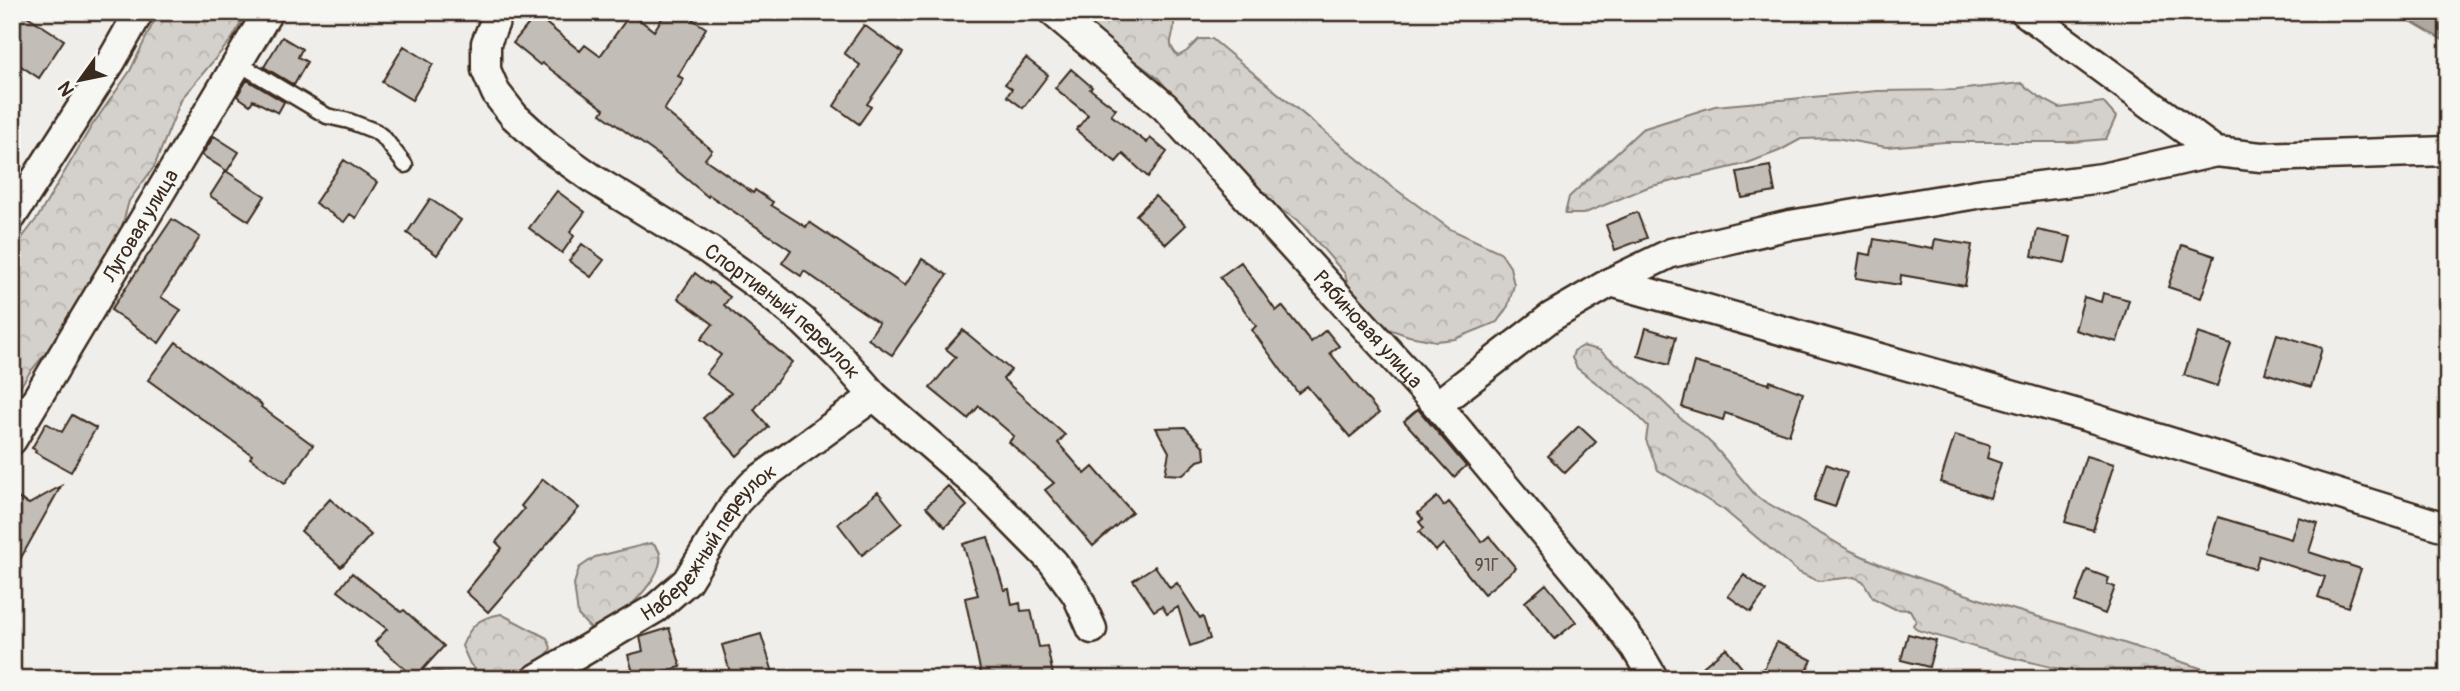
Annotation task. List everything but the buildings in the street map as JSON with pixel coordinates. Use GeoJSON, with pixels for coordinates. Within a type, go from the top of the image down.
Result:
{"type":"FeatureCollection","features":[{"type":"Feature","properties":{"kind":"street"},"geometry":{"type":"LineString","coordinates":[[12,216],[112,60],[139,12]]}},
{"type":"Feature","properties":{"kind":"street","name":"Луговая улица"},"geometry":{"type":"LineString","coordinates":[[12,440],[268,12]]}},
{"type":"Feature","properties":{"kind":"street","name":"Спортивный переулок"},"geometry":{"type":"LineString","coordinates":[[499,12],[486,43],[486,70],[496,93],[514,116],[548,147],[593,179],[669,225],[762,288],[803,321],[840,357],[874,396],[979,487],[1053,562],[1077,595],[1092,629]]}},
{"type":"Feature","properties":{"kind":"street","name":"Рябиновая улица"},"geometry":{"type":"LineString","coordinates":[[1053,12],[1165,107],[1437,405],[1598,599],[1635,647],[1652,678]]}},
{"type":"Feature","properties":{"kind":"street"},"geometry":{"type":"LineString","coordinates":[[2025,12],[2216,152]]}},
{"type":"Feature","properties":{"kind":"street"},"geometry":{"type":"LineString","coordinates":[[1437,405],[1551,317],[1611,282],[1671,253],[1790,225],[1983,193],[2102,178],[2216,152],[2261,157],[2448,151]]}},
{"type":"Feature","properties":{"kind":"street"},"geometry":{"type":"LineString","coordinates":[[1611,282],[2092,418],[2448,528]]}},
{"type":"Feature","properties":{"kind":"street","name":"Набережный переулок"},"geometry":{"type":"LineString","coordinates":[[536,679],[674,595],[708,550],[736,502],[754,483],[874,396]]}},
{"type":"Feature","properties":{"kind":"lane"},"geometry":{"type":"LineString","coordinates":[[238,63],[327,116],[375,131],[384,138],[405,165]]}},
{"type":"Feature","properties":{"kind":"green space"},"geometry":{"type":"Polygon","coordinates":[[[163,12],[247,12],[232,39],[182,98],[154,167],[129,201],[119,237],[83,301],[12,399],[12,251],[38,217],[91,127],[130,71],[153,23],[163,12]]]}},
{"type":"Feature","properties":{"kind":"green space"},"geometry":{"type":"Polygon","coordinates":[[[1081,12],[1169,12],[1174,23],[1171,43],[1178,56],[1199,39],[1212,39],[1387,183],[1450,229],[1500,252],[1510,267],[1514,285],[1508,306],[1497,322],[1455,339],[1436,341],[1409,336],[1374,324],[1352,298],[1345,274],[1298,220],[1265,201],[1158,78],[1107,41],[1081,12]]]}},
{"type":"Feature","properties":{"kind":"green space"},"geometry":{"type":"Polygon","coordinates":[[[2021,83],[2060,108],[2103,102],[2116,117],[2106,139],[2073,142],[1945,142],[1886,147],[1836,138],[1801,139],[1745,164],[1648,187],[1583,214],[1565,214],[1569,197],[1642,129],[1715,106],[1877,91],[1956,90],[2021,83]]]}},
{"type":"Feature","properties":{"kind":"green space"},"geometry":{"type":"Polygon","coordinates":[[[1582,346],[1599,350],[1652,391],[1714,446],[1757,497],[1849,550],[1882,565],[1991,603],[2234,679],[2101,679],[2005,656],[1917,630],[1913,625],[1916,621],[1910,610],[1895,609],[1873,598],[1863,581],[1854,577],[1818,581],[1798,572],[1724,510],[1658,470],[1646,440],[1648,426],[1577,368],[1572,358],[1574,351],[1582,346]]]}},
{"type":"Feature","properties":{"kind":"green space"},"geometry":{"type":"Polygon","coordinates":[[[651,543],[659,551],[660,561],[649,584],[612,622],[591,629],[578,615],[574,584],[579,568],[595,557],[651,543]]]}},
{"type":"Feature","properties":{"kind":"green space"},"geometry":{"type":"Polygon","coordinates":[[[501,614],[547,638],[551,648],[545,660],[515,679],[484,679],[470,664],[462,646],[476,624],[501,614]]]}},
{"type":"Feature","properties":{"kind":"green space"},"geometry":{"type":"Polygon","coordinates":[[[437,671],[452,674],[457,679],[415,679],[437,671]]]}},
{"type":"Feature","properties":{"kind":"water"},"geometry":{"type":"Polygon","coordinates":[[[2395,12],[2448,12],[2448,43],[2395,12]]]}}]}
